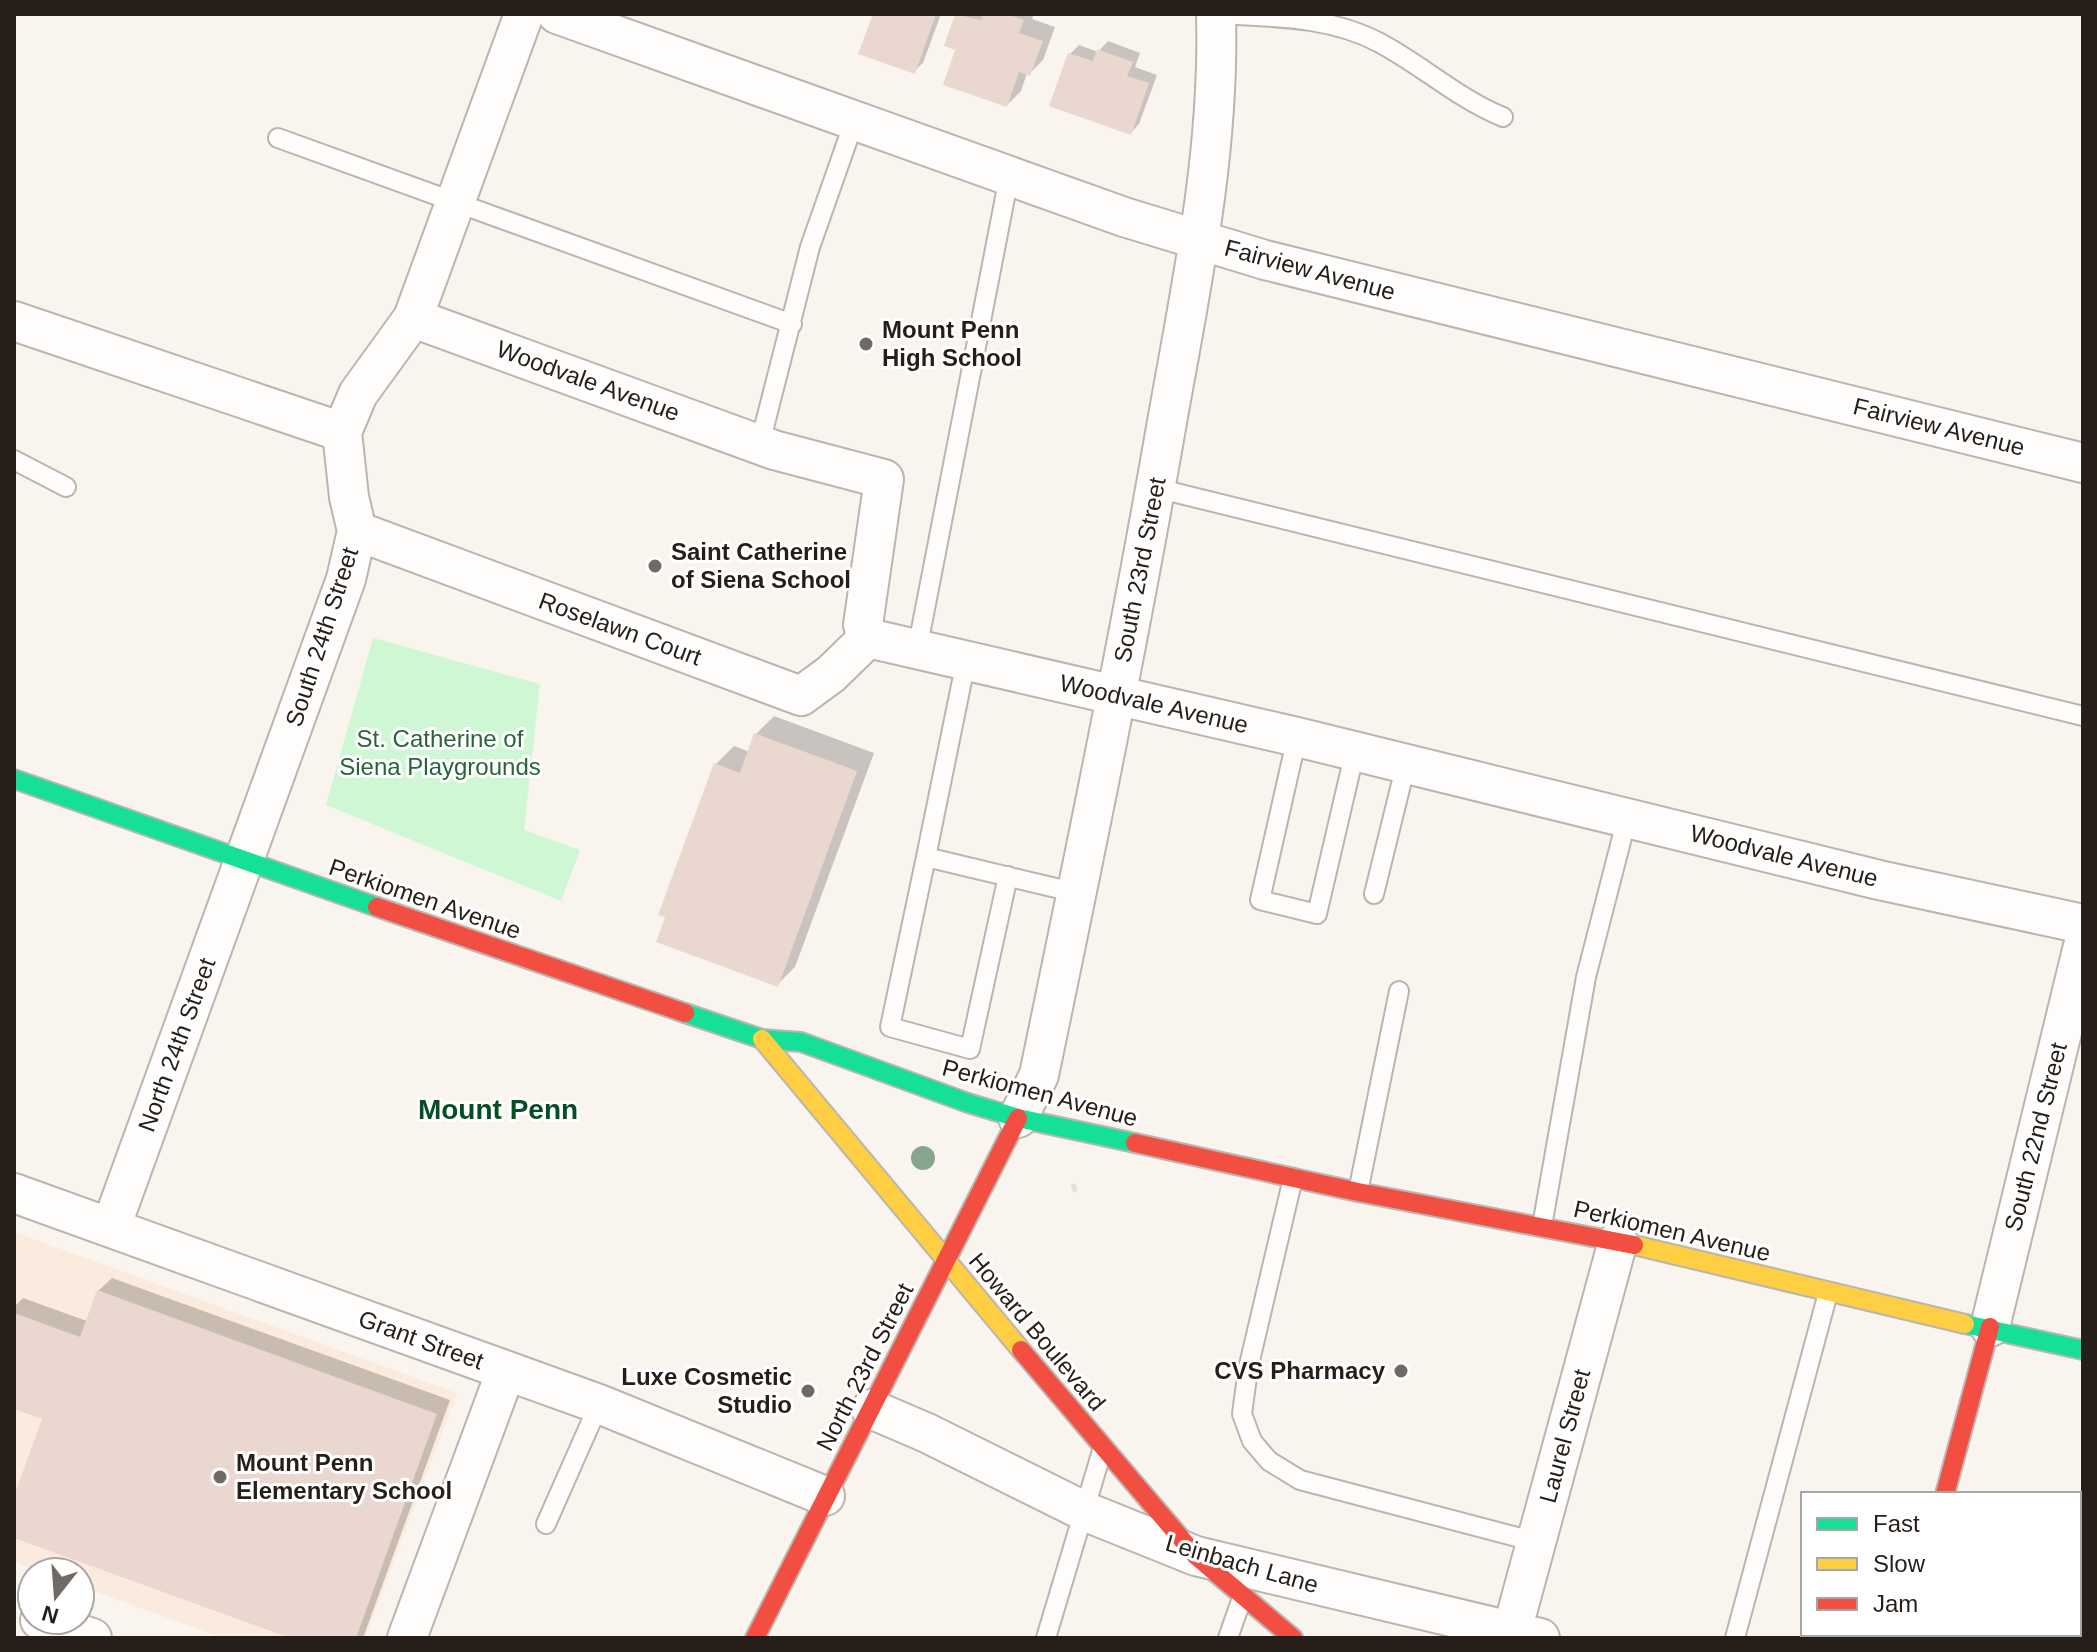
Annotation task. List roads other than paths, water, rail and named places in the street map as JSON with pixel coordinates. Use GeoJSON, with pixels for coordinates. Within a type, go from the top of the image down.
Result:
{"type":"FeatureCollection","features":[{"type":"Feature","properties":{"kind":"main road","name":"Perkiomen Avenue"},"geometry":{"type":"LineString","coordinates":[[14,779],[244,862],[762,1039],[801,1042],[1018,1118],[1358,1192],[1618,1241],[1828,1293],[2083,1350]]}},
{"type":"Feature","properties":{"kind":"main road","name":"Howard Boulevard"},"geometry":{"type":"LineString","coordinates":[[762,1039],[1196,1556],[1293,1638]]}},
{"type":"Feature","properties":{"kind":"main road","name":"North 23rd Street"},"geometry":{"type":"LineString","coordinates":[[755,1638],[1018,1118]]}},
{"type":"Feature","properties":{"kind":"main road"},"geometry":{"type":"LineString","coordinates":[[1946,1492],[1990,1327]]}},
{"type":"Feature","properties":{"kind":"street","name":"South 24th Street"},"geometry":{"type":"LineString","coordinates":[[244,862],[346,579],[357,531],[349,497],[342,432],[358,394],[413,318],[524,14]]}},
{"type":"Feature","properties":{"kind":"street","name":"Fairview Avenue"},"geometry":{"type":"LineString","coordinates":[[557,14],[1009,177],[1199,240],[1295,268],[2083,463]]}},
{"type":"Feature","properties":{"kind":"street","name":"South 23rd Street"},"geometry":{"type":"LineString","coordinates":[[1018,1118],[1039,1075],[1117,696],[1156,488],[1210,166],[1218,66],[1216,14]]}},
{"type":"Feature","properties":{"kind":"street","name":"Woodvale Avenue"},"geometry":{"type":"LineString","coordinates":[[413,318],[774,450],[884,479],[863,625],[868,638],[1297,737],[1879,880],[2083,924]]}},
{"type":"Feature","properties":{"kind":"street"},"geometry":{"type":"LineString","coordinates":[[14,321],[342,432]]}},
{"type":"Feature","properties":{"kind":"street","name":"Roselawn Court"},"geometry":{"type":"LineString","coordinates":[[357,531],[801,696],[831,674],[868,638]]}},
{"type":"Feature","properties":{"kind":"street","name":"North 24th Street"},"geometry":{"type":"LineString","coordinates":[[111,1227],[244,862]]}},
{"type":"Feature","properties":{"kind":"street","name":"South 22nd Street"},"geometry":{"type":"LineString","coordinates":[[1990,1327],[2083,946]]}},
{"type":"Feature","properties":{"kind":"street","name":"Grant Street"},"geometry":{"type":"LineString","coordinates":[[14,1193],[599,1404],[825,1496]]}},
{"type":"Feature","properties":{"kind":"street","name":"Laurel Street"},"geometry":{"type":"LineString","coordinates":[[1526,1634],[1536,1542],[1618,1241]]}},
{"type":"Feature","properties":{"kind":"street"},"geometry":{"type":"LineString","coordinates":[[407,1638],[506,1371]]}},
{"type":"Feature","properties":{"kind":"street","name":"Leinbach Lane"},"geometry":{"type":"LineString","coordinates":[[871,1409],[927,1433],[1084,1511],[1196,1556],[1526,1634]]}},
{"type":"Feature","properties":{"kind":"lane"},"geometry":{"type":"LineString","coordinates":[[1216,14],[1289,17],[1343,27],[1380,43],[1448,89],[1503,117]]}},
{"type":"Feature","properties":{"kind":"lane"},"geometry":{"type":"LineString","coordinates":[[760,443],[810,247],[854,122]]}},
{"type":"Feature","properties":{"kind":"lane"},"geometry":{"type":"LineString","coordinates":[[278,138],[792,324]]}},
{"type":"Feature","properties":{"kind":"lane"},"geometry":{"type":"LineString","coordinates":[[917,650],[1009,177]]}},
{"type":"Feature","properties":{"kind":"lane"},"geometry":{"type":"LineString","coordinates":[[14,460],[66,487]]}},
{"type":"Feature","properties":{"kind":"lane"},"geometry":{"type":"LineString","coordinates":[[1156,488],[2083,716]]}},
{"type":"Feature","properties":{"kind":"lane"},"geometry":{"type":"LineString","coordinates":[[966,661],[890,1027],[970,1049],[1008,876]]}},
{"type":"Feature","properties":{"kind":"lane"},"geometry":{"type":"LineString","coordinates":[[1297,737],[1260,900],[1317,914],[1355,751]]}},
{"type":"Feature","properties":{"kind":"lane"},"geometry":{"type":"LineString","coordinates":[[1374,894],[1406,764]]}},
{"type":"Feature","properties":{"kind":"lane"},"geometry":{"type":"LineString","coordinates":[[1542,1226],[1586,977],[1627,818]]}},
{"type":"Feature","properties":{"kind":"lane"},"geometry":{"type":"LineString","coordinates":[[926,857],[1077,893]]}},
{"type":"Feature","properties":{"kind":"lane"},"geometry":{"type":"LineString","coordinates":[[1358,1192],[1399,991]]}},
{"type":"Feature","properties":{"kind":"lane"},"geometry":{"type":"LineString","coordinates":[[1293,1178],[1248,1369],[1242,1414],[1252,1441],[1269,1461],[1300,1480],[1536,1542]]}},
{"type":"Feature","properties":{"kind":"lane"},"geometry":{"type":"LineString","coordinates":[[1735,1638],[1828,1293]]}},
{"type":"Feature","properties":{"kind":"lane"},"geometry":{"type":"LineString","coordinates":[[546,1524],[599,1404]]}},
{"type":"Feature","properties":{"kind":"lane"},"geometry":{"type":"LineString","coordinates":[[1046,1638],[1103,1448]]}},
{"type":"Feature","properties":{"kind":"lane"},"geometry":{"type":"LineString","coordinates":[[1228,1638],[1243,1595]]}},
{"type":"Feature","properties":{"kind":"place","name":"Mount Penn High School"},"geometry":{"type":"Point","coordinates":[866,344]}},
{"type":"Feature","properties":{"kind":"place","name":"Saint Catherine of Siena School"},"geometry":{"type":"Point","coordinates":[655,566]}},
{"type":"Feature","properties":{"kind":"place","name":"CVS Pharmacy"},"geometry":{"type":"Point","coordinates":[1401,1371]}},
{"type":"Feature","properties":{"kind":"place","name":"Luxe Cosmetic Studio"},"geometry":{"type":"Point","coordinates":[808,1391]}},
{"type":"Feature","properties":{"kind":"place","name":"Mount Penn Elementary School"},"geometry":{"type":"Point","coordinates":[220,1477]}},
{"type":"Feature","properties":{"kind":"district","name":"Mount Penn"},"geometry":{"type":"Point","coordinates":[498,1109]}},
{"type":"Feature","properties":{"kind":"park label","name":"St. Catherine of Siena Playgrounds"},"geometry":{"type":"Point","coordinates":[440,753]}}]}
